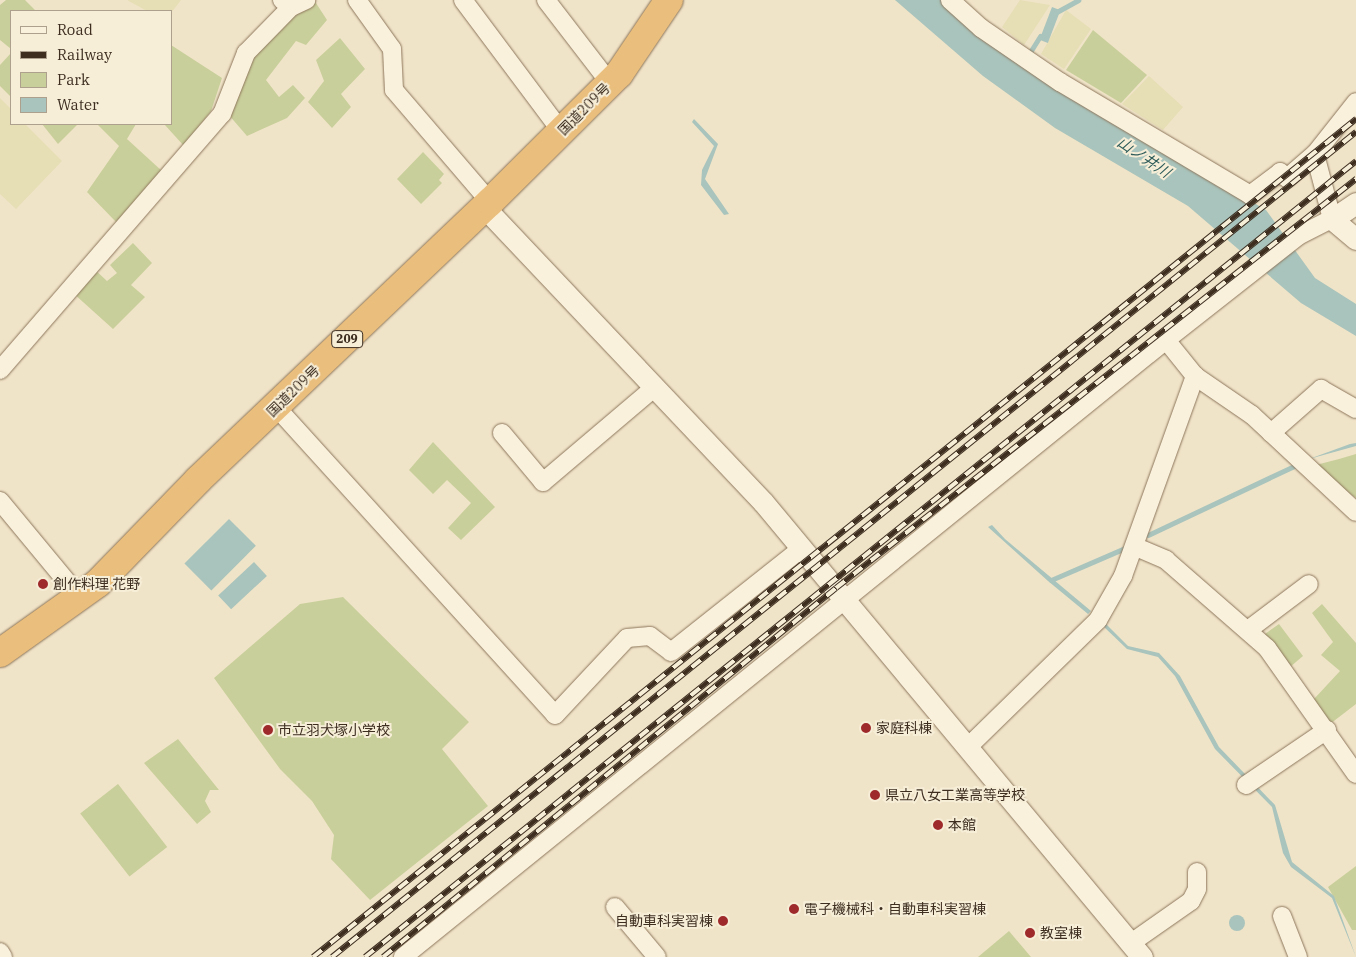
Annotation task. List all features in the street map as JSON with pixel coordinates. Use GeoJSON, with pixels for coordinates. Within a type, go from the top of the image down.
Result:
{"type":"FeatureCollection","features":[{"type":"Feature","properties":{"kind":"highway","name":"国道209号"},"geometry":{"type":"LineString","coordinates":[[0,653],[81,599],[487,204],[610,83],[652,30],[669,0]]}},
{"type":"Feature","properties":{"kind":"street"},"geometry":{"type":"LineString","coordinates":[[357,0],[392,50],[394,90],[487,204],[802,548],[969,746],[1136,950],[1191,901],[1197,889],[1196,872]]}},
{"type":"Feature","properties":{"kind":"street"},"geometry":{"type":"LineString","coordinates":[[463,0],[561,131]]}},
{"type":"Feature","properties":{"kind":"street"},"geometry":{"type":"LineString","coordinates":[[546,0],[610,83]]}},
{"type":"Feature","properties":{"kind":"street"},"geometry":{"type":"LineString","coordinates":[[950,0],[982,28],[1060,82],[1250,194],[1280,172],[1287,178],[1315,154],[1356,102]]}},
{"type":"Feature","properties":{"kind":"street"},"geometry":{"type":"LineString","coordinates":[[0,370],[222,114],[246,53],[293,2]]}},
{"type":"Feature","properties":{"kind":"street"},"geometry":{"type":"LineString","coordinates":[[1315,154],[1332,219],[1356,238]]}},
{"type":"Feature","properties":{"kind":"street"},"geometry":{"type":"LineString","coordinates":[[403,957],[1166,340],[1298,236],[1332,219],[1356,203]]}},
{"type":"Feature","properties":{"kind":"street"},"geometry":{"type":"LineString","coordinates":[[1166,340],[1195,376],[1271,433],[1356,512]]}},
{"type":"Feature","properties":{"kind":"street"},"geometry":{"type":"LineString","coordinates":[[969,746],[1098,620],[1136,547],[1195,376]]}},
{"type":"Feature","properties":{"kind":"street"},"geometry":{"type":"LineString","coordinates":[[502,433],[543,482],[655,387]]}},
{"type":"Feature","properties":{"kind":"street"},"geometry":{"type":"LineString","coordinates":[[1271,433],[1321,389],[1355,406]]}},
{"type":"Feature","properties":{"kind":"street"},"geometry":{"type":"LineString","coordinates":[[277,408],[555,715],[627,638],[650,636],[671,652],[802,548]]}},
{"type":"Feature","properties":{"kind":"street"},"geometry":{"type":"LineString","coordinates":[[0,501],[81,599]]}},
{"type":"Feature","properties":{"kind":"street"},"geometry":{"type":"LineString","coordinates":[[1136,547],[1166,560],[1267,648],[1327,730],[1356,774]]}},
{"type":"Feature","properties":{"kind":"street"},"geometry":{"type":"LineString","coordinates":[[1248,630],[1309,584]]}},
{"type":"Feature","properties":{"kind":"street"},"geometry":{"type":"LineString","coordinates":[[1246,785],[1327,730]]}},
{"type":"Feature","properties":{"kind":"street"},"geometry":{"type":"LineString","coordinates":[[616,907],[657,957]]}},
{"type":"Feature","properties":{"kind":"street"},"geometry":{"type":"LineString","coordinates":[[1282,916],[1298,957]]}},
{"type":"Feature","properties":{"kind":"street"},"geometry":{"type":"LineString","coordinates":[[0,952],[2,957]]}},
{"type":"Feature","properties":{"kind":"shaded area"},"geometry":{"type":"Polygon","coordinates":[[[127,0],[181,0],[172,12],[172,10],[145,10],[127,0]]]}},
{"type":"Feature","properties":{"kind":"shaded area"},"geometry":{"type":"Polygon","coordinates":[[[1020,0],[1050,5],[1024,45],[1002,27],[1020,0]]]}},
{"type":"Feature","properties":{"kind":"shaded area"},"geometry":{"type":"Polygon","coordinates":[[[1066,10],[1091,29],[1064,69],[1041,54],[1066,10]]]}},
{"type":"Feature","properties":{"kind":"shaded area"},"geometry":{"type":"Polygon","coordinates":[[[1149,76],[1183,107],[1163,130],[1122,104],[1149,76]]]}},
{"type":"Feature","properties":{"kind":"shaded area"},"geometry":{"type":"Polygon","coordinates":[[[0,98],[10,108],[10,125],[26,125],[62,161],[16,209],[0,194],[0,98]]]}},
{"type":"Feature","properties":{"kind":"green space"},"geometry":{"type":"Polygon","coordinates":[[[6,0],[25,0],[35,10],[10,10],[10,48],[0,40],[0,5],[6,0]]]}},
{"type":"Feature","properties":{"kind":"green space"},"geometry":{"type":"Polygon","coordinates":[[[314,0],[327,20],[306,45],[296,41],[266,80],[279,97],[293,85],[305,98],[287,118],[247,136],[228,114],[248,57],[293,8],[314,0]]]}},
{"type":"Feature","properties":{"kind":"green space"},"geometry":{"type":"Polygon","coordinates":[[[1093,30],[1147,75],[1121,103],[1066,70],[1093,30]]]}},
{"type":"Feature","properties":{"kind":"green space"},"geometry":{"type":"Polygon","coordinates":[[[340,38],[365,69],[341,94],[351,107],[332,128],[308,102],[324,81],[316,60],[340,38]]]}},
{"type":"Feature","properties":{"kind":"green space"},"geometry":{"type":"Polygon","coordinates":[[[172,46],[222,78],[211,111],[184,146],[165,125],[172,125],[172,46]]]}},
{"type":"Feature","properties":{"kind":"green space"},"geometry":{"type":"Polygon","coordinates":[[[10,54],[10,96],[0,86],[0,65],[10,54]]]}},
{"type":"Feature","properties":{"kind":"green space"},"geometry":{"type":"Polygon","coordinates":[[[43,125],[77,125],[58,144],[43,125]]]}},
{"type":"Feature","properties":{"kind":"green space"},"geometry":{"type":"Polygon","coordinates":[[[98,125],[135,125],[127,139],[162,171],[117,223],[87,192],[119,146],[98,125]]]}},
{"type":"Feature","properties":{"kind":"green space"},"geometry":{"type":"Polygon","coordinates":[[[423,152],[444,174],[439,180],[442,183],[421,204],[397,179],[423,152]]]}},
{"type":"Feature","properties":{"kind":"green space"},"geometry":{"type":"Polygon","coordinates":[[[133,243],[152,263],[131,285],[145,297],[113,329],[73,293],[92,267],[107,281],[117,273],[110,265],[133,243]]]}},
{"type":"Feature","properties":{"kind":"green space"},"geometry":{"type":"Polygon","coordinates":[[[433,442],[495,507],[461,540],[448,528],[471,503],[447,480],[433,494],[409,470],[433,442]]]}},
{"type":"Feature","properties":{"kind":"green space"},"geometry":{"type":"Polygon","coordinates":[[[1356,454],[1356,498],[1312,466],[1339,459],[1356,454]]]}},
{"type":"Feature","properties":{"kind":"green space"},"geometry":{"type":"Polygon","coordinates":[[[343,597],[469,722],[442,749],[488,806],[370,900],[331,859],[334,835],[312,801],[280,769],[214,678],[300,604],[343,597]]]}},
{"type":"Feature","properties":{"kind":"green space"},"geometry":{"type":"Polygon","coordinates":[[[1322,604],[1356,643],[1356,704],[1330,724],[1314,699],[1340,671],[1321,655],[1333,642],[1312,613],[1322,604]]]}},
{"type":"Feature","properties":{"kind":"green space"},"geometry":{"type":"Polygon","coordinates":[[[1279,624],[1303,656],[1290,667],[1262,636],[1279,624]]]}},
{"type":"Feature","properties":{"kind":"green space"},"geometry":{"type":"Polygon","coordinates":[[[178,739],[219,790],[210,790],[205,801],[211,812],[197,824],[144,763],[178,739]]]}},
{"type":"Feature","properties":{"kind":"green space"},"geometry":{"type":"Polygon","coordinates":[[[118,784],[167,847],[129,877],[80,814],[118,784]]]}},
{"type":"Feature","properties":{"kind":"green space"},"geometry":{"type":"Polygon","coordinates":[[[1356,866],[1356,930],[1352,930],[1328,887],[1356,866]]]}},
{"type":"Feature","properties":{"kind":"green space"},"geometry":{"type":"Polygon","coordinates":[[[1009,931],[1031,957],[978,957],[1009,931]]]}},
{"type":"Feature","properties":{"kind":"water","name":"山ノ井川"},"geometry":{"type":"Polygon","coordinates":[[[895,0],[944,0],[1052,84],[1266,210],[1315,278],[1356,304],[1356,336],[1301,303],[1188,206],[1055,128],[983,76],[895,0]]]}},
{"type":"Feature","properties":{"kind":"water"},"geometry":{"type":"Polygon","coordinates":[[[1052,7],[1060,10],[1048,43],[1039,40],[1052,7]]]}},
{"type":"Feature","properties":{"kind":"water"},"geometry":{"type":"Polygon","coordinates":[[[694,119],[718,144],[705,179],[729,214],[724,215],[701,185],[702,170],[714,146],[692,122],[694,119]]]}},
{"type":"Feature","properties":{"kind":"water"},"geometry":{"type":"Polygon","coordinates":[[[1356,443],[1356,446],[1309,459],[1350,444],[1356,443]]]}},
{"type":"Feature","properties":{"kind":"water"},"geometry":{"type":"Polygon","coordinates":[[[229,519],[256,546],[211,590],[184,564],[229,519]]]}},
{"type":"Feature","properties":{"kind":"water"},"geometry":{"type":"Polygon","coordinates":[[[992,525],[1005,539],[1091,611],[1088,614],[1048,581],[988,527],[992,525]]]}},
{"type":"Feature","properties":{"kind":"water"},"geometry":{"type":"Polygon","coordinates":[[[254,562],[267,576],[231,609],[218,595],[254,562]]]}},
{"type":"Feature","properties":{"kind":"water"},"geometry":{"type":"Polygon","coordinates":[[[1106,624],[1128,646],[1159,653],[1180,676],[1219,747],[1275,805],[1292,862],[1334,896],[1356,957],[1332,898],[1291,867],[1283,853],[1272,807],[1215,749],[1175,676],[1158,657],[1127,649],[1103,626],[1106,624]]]}},
{"type":"Feature","properties":{"kind":"water"},"geometry":{"type":"Polygon","coordinates":[[[1237,915],[1243,917],[1245,923],[1243,929],[1237,931],[1231,929],[1229,923],[1231,917],[1237,915]]]}},
{"type":"Feature","properties":{"kind":"waterway"},"geometry":{"type":"LineString","coordinates":[[1053,14],[1078,0]]}},
{"type":"Feature","properties":{"kind":"waterway"},"geometry":{"type":"LineString","coordinates":[[1027,57],[1040,36]]}},
{"type":"Feature","properties":{"kind":"waterway"},"geometry":{"type":"LineString","coordinates":[[1148,535],[1296,465]]}},
{"type":"Feature","properties":{"kind":"waterway"},"geometry":{"type":"LineString","coordinates":[[1051,580],[1125,548]]}},
{"type":"Feature","properties":{"kind":"railway"},"geometry":{"type":"LineString","coordinates":[[313,957],[1356,119]]}},
{"type":"Feature","properties":{"kind":"railway"},"geometry":{"type":"LineString","coordinates":[[332,957],[1356,132]]}},
{"type":"Feature","properties":{"kind":"railway"},"geometry":{"type":"LineString","coordinates":[[365,957],[1356,161]]}},
{"type":"Feature","properties":{"kind":"railway"},"geometry":{"type":"LineString","coordinates":[[383,957],[836,588],[1356,179]]}},
{"type":"Feature","properties":{"kind":"place","name":"創作料理 花野"},"geometry":{"type":"Point","coordinates":[43,584]}},
{"type":"Feature","properties":{"kind":"place","name":"家庭科棟"},"geometry":{"type":"Point","coordinates":[866,728]}},
{"type":"Feature","properties":{"kind":"place","name":"市立羽犬塚小学校"},"geometry":{"type":"Point","coordinates":[268,730]}},
{"type":"Feature","properties":{"kind":"place","name":"県立八女工業高等学校"},"geometry":{"type":"Point","coordinates":[875,795]}},
{"type":"Feature","properties":{"kind":"place","name":"本館"},"geometry":{"type":"Point","coordinates":[938,825]}},
{"type":"Feature","properties":{"kind":"place","name":"電子機械科・自動車科実習棟"},"geometry":{"type":"Point","coordinates":[794,909]}},
{"type":"Feature","properties":{"kind":"place","name":"自動車科実習棟"},"geometry":{"type":"Point","coordinates":[723,921]}},
{"type":"Feature","properties":{"kind":"place","name":"教室棟"},"geometry":{"type":"Point","coordinates":[1030,933]}}]}
